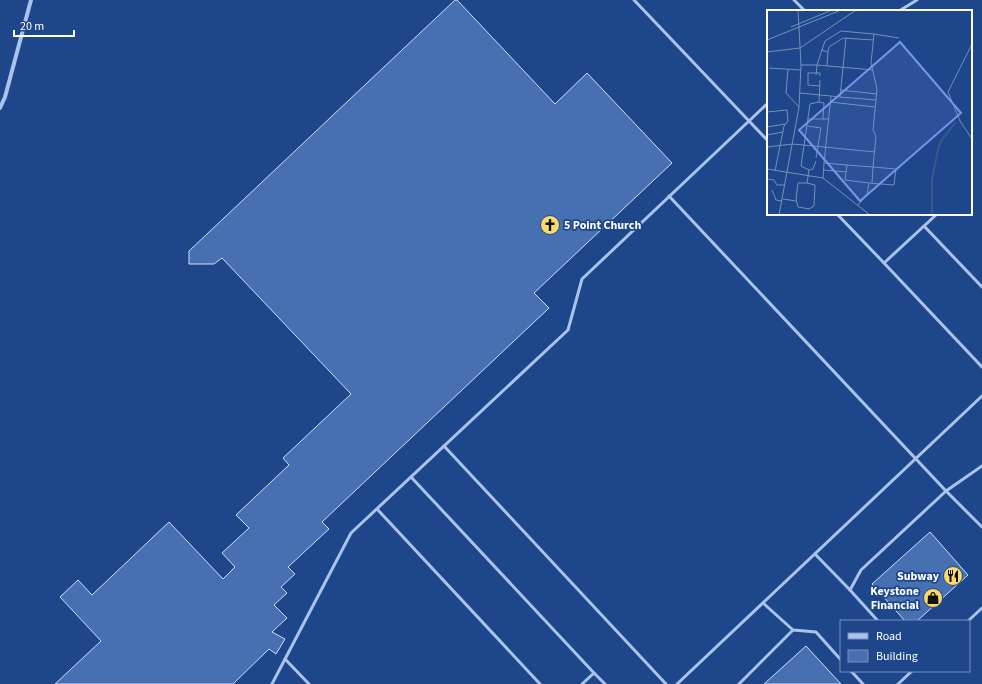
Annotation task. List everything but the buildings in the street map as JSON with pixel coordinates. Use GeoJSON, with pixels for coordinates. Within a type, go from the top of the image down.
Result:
{"type":"FeatureCollection","features":[{"type":"Feature","properties":{"kind":"street"},"geometry":{"type":"LineString","coordinates":[[0,108],[5,97],[31,0]]}},
{"type":"Feature","properties":{"kind":"lane"},"geometry":{"type":"LineString","coordinates":[[634,0],[767,140]]}},
{"type":"Feature","properties":{"kind":"lane"},"geometry":{"type":"LineString","coordinates":[[794,0],[804,10]]}},
{"type":"Feature","properties":{"kind":"lane"},"geometry":{"type":"LineString","coordinates":[[901,10],[916,0]]}},
{"type":"Feature","properties":{"kind":"lane"},"geometry":{"type":"LineString","coordinates":[[272,684],[351,533],[568,330],[582,279],[767,104]]}},
{"type":"Feature","properties":{"kind":"lane"},"geometry":{"type":"LineString","coordinates":[[669,196],[946,491],[982,527]]}},
{"type":"Feature","properties":{"kind":"lane"},"geometry":{"type":"LineString","coordinates":[[838,215],[982,366]]}},
{"type":"Feature","properties":{"kind":"lane"},"geometry":{"type":"LineString","coordinates":[[884,263],[936,215]]}},
{"type":"Feature","properties":{"kind":"lane"},"geometry":{"type":"LineString","coordinates":[[924,226],[982,287]]}},
{"type":"Feature","properties":{"kind":"lane"},"geometry":{"type":"LineString","coordinates":[[677,684],[982,396]]}},
{"type":"Feature","properties":{"kind":"lane"},"geometry":{"type":"LineString","coordinates":[[444,446],[666,684]]}},
{"type":"Feature","properties":{"kind":"lane"},"geometry":{"type":"LineString","coordinates":[[850,590],[861,570],[946,491],[982,466]]}},
{"type":"Feature","properties":{"kind":"lane"},"geometry":{"type":"LineString","coordinates":[[411,477],[605,684]]}},
{"type":"Feature","properties":{"kind":"lane"},"geometry":{"type":"LineString","coordinates":[[377,509],[540,684]]}},
{"type":"Feature","properties":{"kind":"lane"},"geometry":{"type":"LineString","coordinates":[[815,554],[877,620]]}},
{"type":"Feature","properties":{"kind":"lane"},"geometry":{"type":"LineString","coordinates":[[763,603],[793,630],[816,632],[840,659]]}},
{"type":"Feature","properties":{"kind":"lane"},"geometry":{"type":"LineString","coordinates":[[969,620],[982,608]]}},
{"type":"Feature","properties":{"kind":"lane"},"geometry":{"type":"LineString","coordinates":[[739,684],[793,630]]}},
{"type":"Feature","properties":{"kind":"lane"},"geometry":{"type":"LineString","coordinates":[[285,659],[309,684]]}},
{"type":"Feature","properties":{"kind":"lane"},"geometry":{"type":"LineString","coordinates":[[852,672],[863,684]]}},
{"type":"Feature","properties":{"kind":"lane"},"geometry":{"type":"LineString","coordinates":[[898,684],[911,672]]}},
{"type":"Feature","properties":{"kind":"lane"},"geometry":{"type":"LineString","coordinates":[[582,684],[594,673]]}},
{"type":"Feature","properties":{"kind":"place","name":"5 Point Church"},"geometry":{"type":"Point","coordinates":[550,225]}},
{"type":"Feature","properties":{"kind":"place","name":"Subway"},"geometry":{"type":"Point","coordinates":[953,576]}},
{"type":"Feature","properties":{"kind":"place","name":"Keystone Financial"},"geometry":{"type":"Point","coordinates":[933,598]}}]}
